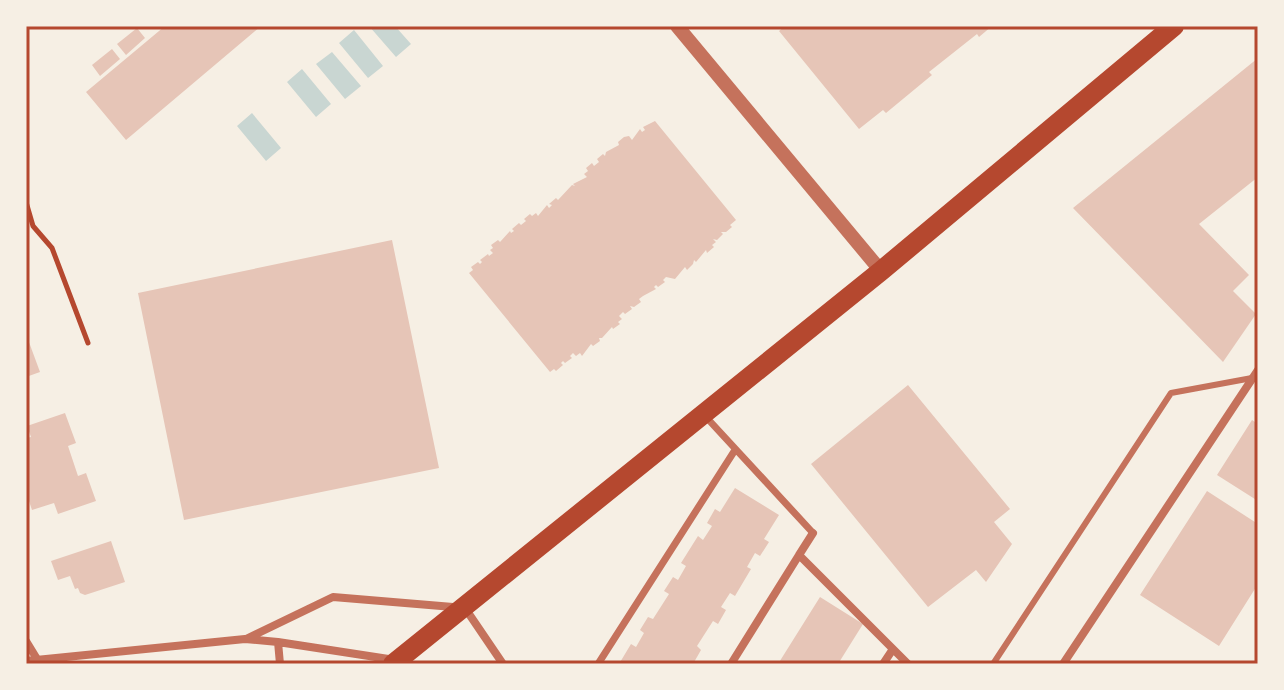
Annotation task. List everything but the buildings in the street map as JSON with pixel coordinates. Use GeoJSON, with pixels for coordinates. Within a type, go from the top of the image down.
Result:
{"type":"FeatureCollection","features":[{"type":"Feature","properties":{"kind":"main road"},"geometry":{"type":"LineString","coordinates":[[395,662],[881,271],[1174,26]]}},
{"type":"Feature","properties":{"kind":"street"},"geometry":{"type":"LineString","coordinates":[[677,26],[881,271]]}},
{"type":"Feature","properties":{"kind":"street"},"geometry":{"type":"LineString","coordinates":[[1063,664],[1258,370]]}},
{"type":"Feature","properties":{"kind":"street"},"geometry":{"type":"LineString","coordinates":[[704,415],[813,533],[731,664]]}},
{"type":"Feature","properties":{"kind":"street"},"geometry":{"type":"LineString","coordinates":[[598,664],[735,450]]}},
{"type":"Feature","properties":{"kind":"street"},"geometry":{"type":"LineString","coordinates":[[799,555],[908,664]]}},
{"type":"Feature","properties":{"kind":"street"},"geometry":{"type":"LineString","coordinates":[[245,639],[333,597],[465,608],[503,664]]}},
{"type":"Feature","properties":{"kind":"street"},"geometry":{"type":"LineString","coordinates":[[26,661],[245,639],[395,662]]}},
{"type":"Feature","properties":{"kind":"street"},"geometry":{"type":"LineString","coordinates":[[26,641],[37,659]]}},
{"type":"Feature","properties":{"kind":"street"},"geometry":{"type":"LineString","coordinates":[[278,642],[280,664]]}},
{"type":"Feature","properties":{"kind":"street"},"geometry":{"type":"LineString","coordinates":[[883,664],[893,649]]}},
{"type":"Feature","properties":{"kind":"lane"},"geometry":{"type":"LineString","coordinates":[[993,664],[1171,393],[1252,378]]}},
{"type":"Feature","properties":{"kind":"path"},"geometry":{"type":"LineString","coordinates":[[26,202],[33,226],[52,248],[88,343]]}},
{"type":"Feature","properties":{"kind":"shaded area"},"geometry":{"type":"Polygon","coordinates":[[[369,26],[395,26],[411,44],[396,57],[369,26]]]}},
{"type":"Feature","properties":{"kind":"shaded area"},"geometry":{"type":"Polygon","coordinates":[[[354,30],[383,66],[368,78],[339,43],[354,30]]]}},
{"type":"Feature","properties":{"kind":"shaded area"},"geometry":{"type":"Polygon","coordinates":[[[332,52],[361,86],[345,99],[316,64],[332,52]]]}},
{"type":"Feature","properties":{"kind":"shaded area"},"geometry":{"type":"Polygon","coordinates":[[[302,69],[331,104],[316,117],[287,82],[302,69]]]}},
{"type":"Feature","properties":{"kind":"shaded area"},"geometry":{"type":"Polygon","coordinates":[[[252,113],[281,148],[266,161],[237,126],[252,113]]]}}]}
